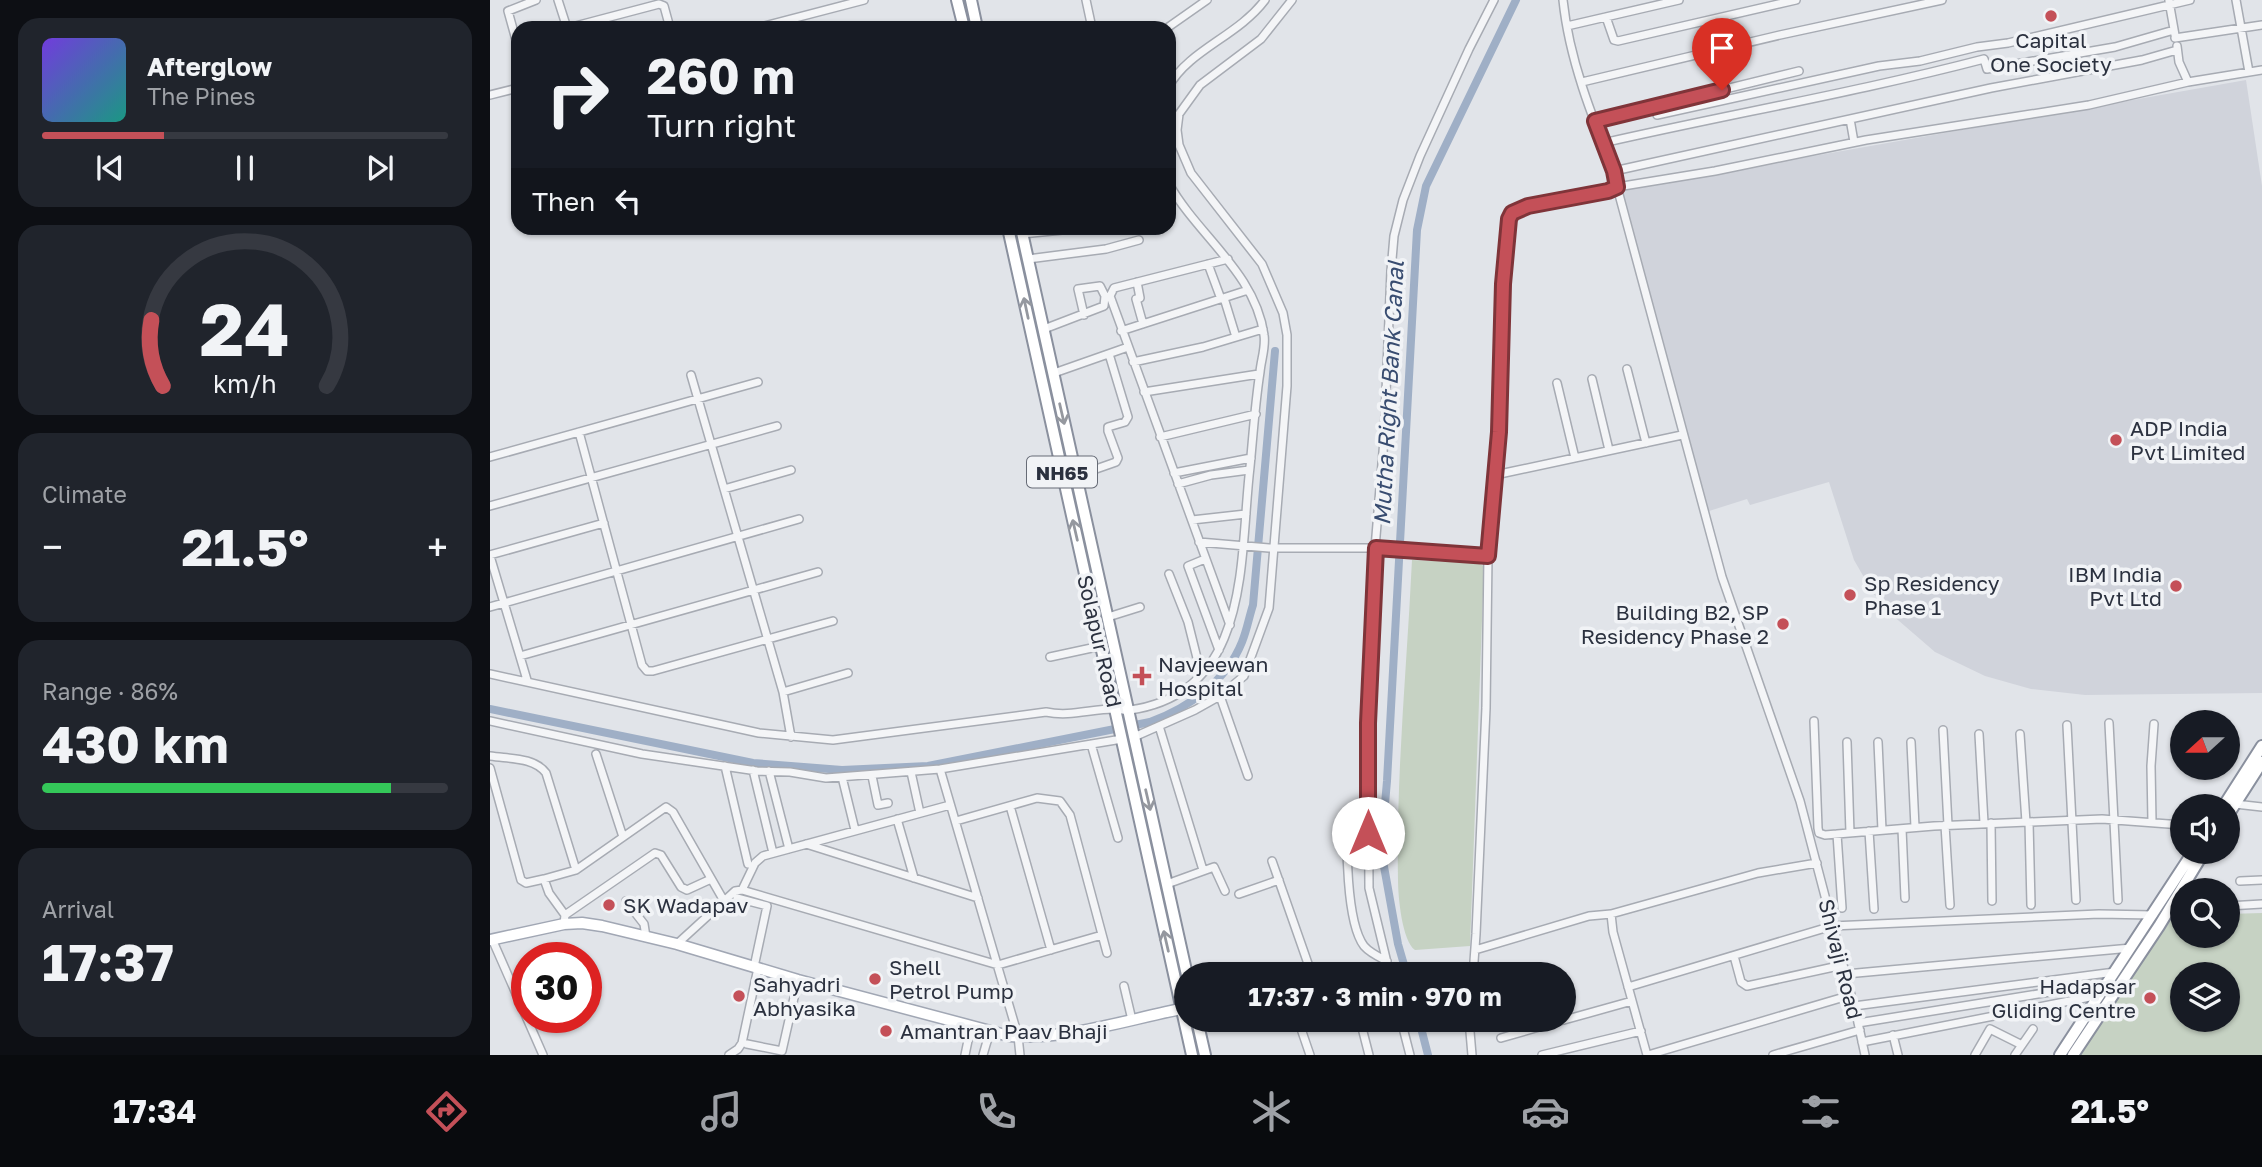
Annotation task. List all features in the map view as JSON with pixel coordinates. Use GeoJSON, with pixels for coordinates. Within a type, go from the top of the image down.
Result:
{"type":"FeatureCollection","features":[{"type":"Feature","properties":{"kind":"highway"},"geometry":{"type":"LineString","coordinates":[[957,0],[962,21]]}},
{"type":"Feature","properties":{"kind":"highway"},"geometry":{"type":"LineString","coordinates":[[971,0],[976,21]]}},
{"type":"Feature","properties":{"kind":"highway","name":"Solapur Road"},"geometry":{"type":"LineString","coordinates":[[1010,235],[1174,966]]}},
{"type":"Feature","properties":{"kind":"highway","name":"Solapur Road"},"geometry":{"type":"LineString","coordinates":[[1022,235],[1184,962]]}},
{"type":"Feature","properties":{"kind":"highway"},"geometry":{"type":"LineString","coordinates":[[2231,794],[2262,746]]}},
{"type":"Feature","properties":{"kind":"highway"},"geometry":{"type":"LineString","coordinates":[[2240,797],[2260,767]]}},
{"type":"Feature","properties":{"kind":"highway"},"geometry":{"type":"LineString","coordinates":[[2060,1055],[2185,864]]}},
{"type":"Feature","properties":{"kind":"highway"},"geometry":{"type":"LineString","coordinates":[[2073,1055],[2197,864]]}},
{"type":"Feature","properties":{"kind":"highway","name":"Solapur Road"},"geometry":{"type":"LineString","coordinates":[[1188,1032],[1192,1055]]}},
{"type":"Feature","properties":{"kind":"highway"},"geometry":{"type":"LineString","coordinates":[[1202,1032],[1205,1055]]}},
{"type":"Feature","properties":{"kind":"main road"},"geometry":{"type":"LineString","coordinates":[[491,940],[564,920],[582,923],[677,944],[798,980],[1018,1037],[1054,1035],[1174,1011]]}},
{"type":"Feature","properties":{"kind":"street"},"geometry":{"type":"LineString","coordinates":[[511,22],[508,11],[536,0]]}},
{"type":"Feature","properties":{"kind":"street"},"geometry":{"type":"LineString","coordinates":[[558,0],[565,21]]}},
{"type":"Feature","properties":{"kind":"street"},"geometry":{"type":"LineString","coordinates":[[784,21],[864,0]]}},
{"type":"Feature","properties":{"kind":"street"},"geometry":{"type":"LineString","coordinates":[[1086,0],[1090,21]]}},
{"type":"Feature","properties":{"kind":"street"},"geometry":{"type":"LineString","coordinates":[[1176,22],[1207,0]]}},
{"type":"Feature","properties":{"kind":"street"},"geometry":{"type":"LineString","coordinates":[[1176,77],[1182,69],[1246,22],[1265,0]]}},
{"type":"Feature","properties":{"kind":"street"},"geometry":{"type":"LineString","coordinates":[[1134,735],[1195,710],[1220,696],[1244,677],[1269,608],[1271,548],[1289,366],[1283,313],[1262,264],[1191,173],[1179,145],[1177,130],[1179,114],[1199,85],[1261,39],[1292,0]]}},
{"type":"Feature","properties":{"kind":"street"},"geometry":{"type":"LineString","coordinates":[[1387,961],[1369,888],[1368,723],[1391,271],[1403,200],[1420,156],[1494,0]]}},
{"type":"Feature","properties":{"kind":"street","name":"Shivaji Road"},"geometry":{"type":"LineString","coordinates":[[1563,0],[1582,82],[1614,171],[1682,435],[1722,577],[1800,801],[1865,1055]]}},
{"type":"Feature","properties":{"kind":"street"},"geometry":{"type":"LineString","coordinates":[[1567,26],[1679,0]]}},
{"type":"Feature","properties":{"kind":"street"},"geometry":{"type":"LineString","coordinates":[[1606,17],[1614,40],[1618,41],[1796,0]]}},
{"type":"Feature","properties":{"kind":"street"},"geometry":{"type":"LineString","coordinates":[[1582,82],[1942,0]]}},
{"type":"Feature","properties":{"kind":"street"},"geometry":{"type":"LineString","coordinates":[[1657,116],[1879,66],[1920,61],[1977,47],[2008,43],[2169,2],[2190,0]]}},
{"type":"Feature","properties":{"kind":"street"},"geometry":{"type":"LineString","coordinates":[[2236,0],[2249,72]]}},
{"type":"Feature","properties":{"kind":"street"},"geometry":{"type":"LineString","coordinates":[[2169,2],[2179,62],[2188,82]]}},
{"type":"Feature","properties":{"kind":"street"},"geometry":{"type":"LineString","coordinates":[[593,21],[662,4],[668,21]]}},
{"type":"Feature","properties":{"kind":"street"},"geometry":{"type":"LineString","coordinates":[[1603,144],[1703,120],[1908,79],[1984,59],[1987,69],[2175,34],[2262,25]]}},
{"type":"Feature","properties":{"kind":"street"},"geometry":{"type":"LineString","coordinates":[[1614,171],[1991,88],[2143,60],[2177,50]]}},
{"type":"Feature","properties":{"kind":"street"},"geometry":{"type":"LineString","coordinates":[[1474,962],[1486,708],[1488,556],[1499,432],[1503,284],[1509,219],[1512,213],[1518,209],[1617,187],[1715,171],[1854,142],[2089,105],[2188,82],[2262,70]]}},
{"type":"Feature","properties":{"kind":"street"},"geometry":{"type":"LineString","coordinates":[[1595,121],[1799,71]]}},
{"type":"Feature","properties":{"kind":"street"},"geometry":{"type":"LineString","coordinates":[[490,95],[511,90]]}},
{"type":"Feature","properties":{"kind":"street"},"geometry":{"type":"LineString","coordinates":[[1850,119],[1854,142]]}},
{"type":"Feature","properties":{"kind":"street"},"geometry":{"type":"LineString","coordinates":[[490,674],[759,733],[833,740],[1046,712],[1061,715],[1129,712],[1177,695],[1201,674],[1219,650],[1231,626],[1246,545],[1249,470],[1265,340],[1248,290],[1228,259],[1176,196]]}},
{"type":"Feature","properties":{"kind":"street"},"geometry":{"type":"LineString","coordinates":[[1027,259],[1106,249],[1139,240]]}},
{"type":"Feature","properties":{"kind":"street"},"geometry":{"type":"LineString","coordinates":[[1228,259],[1114,288],[1111,291],[1111,301],[1231,626]]}},
{"type":"Feature","properties":{"kind":"street"},"geometry":{"type":"LineString","coordinates":[[1208,264],[1236,337]]}},
{"type":"Feature","properties":{"kind":"street"},"geometry":{"type":"LineString","coordinates":[[1137,282],[1140,298],[1136,299],[1143,324]]}},
{"type":"Feature","properties":{"kind":"street"},"geometry":{"type":"LineString","coordinates":[[1044,329],[1084,315],[1105,304],[1100,285],[1078,289],[1084,315]]}},
{"type":"Feature","properties":{"kind":"street"},"geometry":{"type":"LineString","coordinates":[[1121,331],[1248,290]]}},
{"type":"Feature","properties":{"kind":"street"},"geometry":{"type":"LineString","coordinates":[[1133,362],[1203,347],[1263,329]]}},
{"type":"Feature","properties":{"kind":"street"},"geometry":{"type":"LineString","coordinates":[[1054,373],[1128,347]]}},
{"type":"Feature","properties":{"kind":"street"},"geometry":{"type":"LineString","coordinates":[[1076,475],[1118,458],[1108,427],[1125,422],[1128,418],[1109,354]]}},
{"type":"Feature","properties":{"kind":"street"},"geometry":{"type":"LineString","coordinates":[[1627,369],[1646,443]]}},
{"type":"Feature","properties":{"kind":"street"},"geometry":{"type":"LineString","coordinates":[[1144,392],[1259,374]]}},
{"type":"Feature","properties":{"kind":"street"},"geometry":{"type":"LineString","coordinates":[[691,375],[783,692],[791,737]]}},
{"type":"Feature","properties":{"kind":"street"},"geometry":{"type":"LineString","coordinates":[[1592,379],[1609,450]]}},
{"type":"Feature","properties":{"kind":"street"},"geometry":{"type":"LineString","coordinates":[[490,457],[758,382]]}},
{"type":"Feature","properties":{"kind":"street"},"geometry":{"type":"LineString","coordinates":[[1557,383],[1575,458]]}},
{"type":"Feature","properties":{"kind":"street"},"geometry":{"type":"LineString","coordinates":[[1160,437],[1256,414]]}},
{"type":"Feature","properties":{"kind":"street"},"geometry":{"type":"LineString","coordinates":[[490,506],[777,426]]}},
{"type":"Feature","properties":{"kind":"street"},"geometry":{"type":"LineString","coordinates":[[579,432],[642,665],[647,671],[833,621]]}},
{"type":"Feature","properties":{"kind":"street"},"geometry":{"type":"LineString","coordinates":[[1495,475],[1682,435]]}},
{"type":"Feature","properties":{"kind":"street"},"geometry":{"type":"LineString","coordinates":[[1174,473],[1251,458]]}},
{"type":"Feature","properties":{"kind":"street"},"geometry":{"type":"LineString","coordinates":[[724,489],[791,470]]}},
{"type":"Feature","properties":{"kind":"street"},"geometry":{"type":"LineString","coordinates":[[1178,484],[1211,475],[1249,470]]}},
{"type":"Feature","properties":{"kind":"street"},"geometry":{"type":"LineString","coordinates":[[1192,520],[1246,514]]}},
{"type":"Feature","properties":{"kind":"street"},"geometry":{"type":"LineString","coordinates":[[490,607],[799,519]]}},
{"type":"Feature","properties":{"kind":"street"},"geometry":{"type":"LineString","coordinates":[[527,680],[490,556],[604,523]]}},
{"type":"Feature","properties":{"kind":"street"},"geometry":{"type":"LineString","coordinates":[[1199,542],[1271,548],[1379,548],[1488,556]]}},
{"type":"Feature","properties":{"kind":"street"},"geometry":{"type":"LineString","coordinates":[[1205,559],[1188,566],[1219,650]]}},
{"type":"Feature","properties":{"kind":"street"},"geometry":{"type":"LineString","coordinates":[[520,656],[818,572]]}},
{"type":"Feature","properties":{"kind":"street"},"geometry":{"type":"LineString","coordinates":[[1169,573],[1188,622],[1201,674]]}},
{"type":"Feature","properties":{"kind":"street"},"geometry":{"type":"LineString","coordinates":[[1108,617],[1140,607]]}},
{"type":"Feature","properties":{"kind":"street"},"geometry":{"type":"LineString","coordinates":[[1050,657],[1101,646]]}},
{"type":"Feature","properties":{"kind":"street"},"geometry":{"type":"LineString","coordinates":[[783,692],[848,673]]}},
{"type":"Feature","properties":{"kind":"street"},"geometry":{"type":"LineString","coordinates":[[1220,696],[1248,776]]}},
{"type":"Feature","properties":{"kind":"street"},"geometry":{"type":"LineString","coordinates":[[490,721],[642,754],[826,778],[940,769],[1121,738]]}},
{"type":"Feature","properties":{"kind":"street"},"geometry":{"type":"LineString","coordinates":[[1814,721],[1819,833],[2074,820],[2113,819],[2170,824]]}},
{"type":"Feature","properties":{"kind":"street"},"geometry":{"type":"LineString","coordinates":[[2109,723],[2118,900]]}},
{"type":"Feature","properties":{"kind":"street"},"geometry":{"type":"LineString","coordinates":[[2152,822],[2154,723]]}},
{"type":"Feature","properties":{"kind":"street"},"geometry":{"type":"LineString","coordinates":[[2067,725],[2074,820],[2076,900]]}},
{"type":"Feature","properties":{"kind":"street"},"geometry":{"type":"LineString","coordinates":[[1159,726],[1203,870]]}},
{"type":"Feature","properties":{"kind":"street"},"geometry":{"type":"LineString","coordinates":[[1943,730],[1950,905]]}},
{"type":"Feature","properties":{"kind":"street"},"geometry":{"type":"LineString","coordinates":[[1979,734],[1992,901]]}},
{"type":"Feature","properties":{"kind":"street"},"geometry":{"type":"LineString","coordinates":[[2020,734],[2031,905]]}},
{"type":"Feature","properties":{"kind":"street"},"geometry":{"type":"LineString","coordinates":[[1847,742],[1850,833]]}},
{"type":"Feature","properties":{"kind":"street"},"geometry":{"type":"LineString","coordinates":[[1912,742],[1915,827]]}},
{"type":"Feature","properties":{"kind":"street"},"geometry":{"type":"LineString","coordinates":[[1878,743],[1882,830]]}},
{"type":"Feature","properties":{"kind":"street"},"geometry":{"type":"LineString","coordinates":[[1091,744],[1118,838]]}},
{"type":"Feature","properties":{"kind":"street"},"geometry":{"type":"LineString","coordinates":[[596,754],[623,837]]}},
{"type":"Feature","properties":{"kind":"street"},"geometry":{"type":"LineString","coordinates":[[490,756],[532,762],[541,766],[546,773],[576,870]]}},
{"type":"Feature","properties":{"kind":"street"},"geometry":{"type":"LineString","coordinates":[[725,766],[748,864]]}},
{"type":"Feature","properties":{"kind":"street"},"geometry":{"type":"LineString","coordinates":[[490,768],[521,880],[526,883],[576,870],[661,808],[669,808],[724,901]]}},
{"type":"Feature","properties":{"kind":"street"},"geometry":{"type":"LineString","coordinates":[[940,769],[998,965],[1018,1037],[1020,1055]]}},
{"type":"Feature","properties":{"kind":"street"},"geometry":{"type":"LineString","coordinates":[[753,770],[773,853]]}},
{"type":"Feature","properties":{"kind":"street"},"geometry":{"type":"LineString","coordinates":[[769,771],[789,849]]}},
{"type":"Feature","properties":{"kind":"street"},"geometry":{"type":"LineString","coordinates":[[911,772],[920,813]]}},
{"type":"Feature","properties":{"kind":"street"},"geometry":{"type":"LineString","coordinates":[[872,776],[878,805],[888,803]]}},
{"type":"Feature","properties":{"kind":"street"},"geometry":{"type":"LineString","coordinates":[[842,777],[855,830]]}},
{"type":"Feature","properties":{"kind":"street"},"geometry":{"type":"LineString","coordinates":[[956,821],[1037,798],[1060,801],[1070,815],[1107,953]]}},
{"type":"Feature","properties":{"kind":"street"},"geometry":{"type":"LineString","coordinates":[[742,890],[757,860],[773,853],[950,805]]}},
{"type":"Feature","properties":{"kind":"street"},"geometry":{"type":"LineString","coordinates":[[2240,805],[2262,807]]}},
{"type":"Feature","properties":{"kind":"street"},"geometry":{"type":"LineString","coordinates":[[1010,806],[1051,950]]}},
{"type":"Feature","properties":{"kind":"street"},"geometry":{"type":"LineString","coordinates":[[1348,811],[1348,878],[1352,909],[1366,948],[1387,961]]}},
{"type":"Feature","properties":{"kind":"street"},"geometry":{"type":"LineString","coordinates":[[897,819],[914,878]]}},
{"type":"Feature","properties":{"kind":"street"},"geometry":{"type":"LineString","coordinates":[[1902,829],[1905,898]]}},
{"type":"Feature","properties":{"kind":"street"},"geometry":{"type":"LineString","coordinates":[[1869,831],[1874,909]]}},
{"type":"Feature","properties":{"kind":"street"},"geometry":{"type":"LineString","coordinates":[[1837,834],[1842,908]]}},
{"type":"Feature","properties":{"kind":"street"},"geometry":{"type":"LineString","coordinates":[[806,844],[978,898]]}},
{"type":"Feature","properties":{"kind":"street"},"geometry":{"type":"LineString","coordinates":[[544,879],[564,920],[655,853],[661,855],[681,887],[687,890],[711,879]]}},
{"type":"Feature","properties":{"kind":"street"},"geometry":{"type":"LineString","coordinates":[[1272,861],[1307,962]]}},
{"type":"Feature","properties":{"kind":"street"},"geometry":{"type":"LineString","coordinates":[[1475,950],[1588,916],[1611,914],[1758,873],[1817,863]]}},
{"type":"Feature","properties":{"kind":"street"},"geometry":{"type":"LineString","coordinates":[[1167,884],[1216,867],[1225,891]]}},
{"type":"Feature","properties":{"kind":"street"},"geometry":{"type":"LineString","coordinates":[[1239,894],[1279,880]]}},
{"type":"Feature","properties":{"kind":"street"},"geometry":{"type":"LineString","coordinates":[[2240,881],[2262,880]]}},
{"type":"Feature","properties":{"kind":"street"},"geometry":{"type":"LineString","coordinates":[[677,944],[735,891],[742,890],[998,965],[1102,935]]}},
{"type":"Feature","properties":{"kind":"street"},"geometry":{"type":"LineString","coordinates":[[729,1055],[742,1043],[767,906],[737,898]]}},
{"type":"Feature","properties":{"kind":"street"},"geometry":{"type":"LineString","coordinates":[[626,901],[644,924],[646,937]]}},
{"type":"Feature","properties":{"kind":"street"},"geometry":{"type":"LineString","coordinates":[[2240,905],[2262,904]]}},
{"type":"Feature","properties":{"kind":"street"},"geometry":{"type":"LineString","coordinates":[[1611,914],[1613,932],[1648,1055],[1851,995]]}},
{"type":"Feature","properties":{"kind":"street"},"geometry":{"type":"LineString","coordinates":[[1628,987],[1832,926],[2099,914],[2153,915]]}},
{"type":"Feature","properties":{"kind":"street"},"geometry":{"type":"LineString","coordinates":[[491,940],[543,1055]]}},
{"type":"Feature","properties":{"kind":"street"},"geometry":{"type":"LineString","coordinates":[[1846,974],[2132,948]]}},
{"type":"Feature","properties":{"kind":"street"},"geometry":{"type":"LineString","coordinates":[[1734,956],[1741,982],[1747,986],[1843,965]]}},
{"type":"Feature","properties":{"kind":"street"},"geometry":{"type":"LineString","coordinates":[[1854,1006],[2115,972]]}},
{"type":"Feature","properties":{"kind":"street"},"geometry":{"type":"LineString","coordinates":[[747,1044],[782,1052],[798,980]]}},
{"type":"Feature","properties":{"kind":"street"},"geometry":{"type":"LineString","coordinates":[[1773,1055],[1859,1026],[2108,983]]}},
{"type":"Feature","properties":{"kind":"street"},"geometry":{"type":"LineString","coordinates":[[1124,986],[1132,1020]]}},
{"type":"Feature","properties":{"kind":"street"},"geometry":{"type":"LineString","coordinates":[[1862,1041],[2100,995]]}},
{"type":"Feature","properties":{"kind":"street"},"geometry":{"type":"LineString","coordinates":[[1576,1017],[1632,1001]]}},
{"type":"Feature","properties":{"kind":"street"},"geometry":{"type":"LineString","coordinates":[[965,1055],[971,1026]]}},
{"type":"Feature","properties":{"kind":"street"},"geometry":{"type":"LineString","coordinates":[[1975,1055],[1990,1029],[2022,1045]]}},
{"type":"Feature","properties":{"kind":"street"},"geometry":{"type":"LineString","coordinates":[[2015,1055],[2033,1029]]}},
{"type":"Feature","properties":{"kind":"street"},"geometry":{"type":"LineString","coordinates":[[983,1055],[990,1031]]}},
{"type":"Feature","properties":{"kind":"street"},"geometry":{"type":"LineString","coordinates":[[1542,1055],[1641,1031]]}},
{"type":"Feature","properties":{"kind":"street"},"geometry":{"type":"LineString","coordinates":[[1302,1032],[1310,1055]]}},
{"type":"Feature","properties":{"kind":"street"},"geometry":{"type":"LineString","coordinates":[[1363,1032],[1368,1055]]}},
{"type":"Feature","properties":{"kind":"street"},"geometry":{"type":"LineString","coordinates":[[1404,1032],[1410,1055]]}},
{"type":"Feature","properties":{"kind":"street"},"geometry":{"type":"LineString","coordinates":[[1470,1032],[1472,1055]]}},
{"type":"Feature","properties":{"kind":"street"},"geometry":{"type":"LineString","coordinates":[[1501,1038],[1522,1032]]}},
{"type":"Feature","properties":{"kind":"street"},"geometry":{"type":"LineString","coordinates":[[1893,1035],[1898,1055]]}},
{"type":"Feature","properties":{"kind":"shaded area"},"geometry":{"type":"Polygon","coordinates":[[[2246,80],[2262,186],[2262,693],[2085,695],[2031,689],[1985,676],[1935,652],[1891,614],[1873,593],[1854,560],[1829,482],[1750,505],[1747,499],[1706,512],[1621,190],[2246,80]]]}},
{"type":"Feature","properties":{"kind":"green space"},"geometry":{"type":"Polygon","coordinates":[[[1412,560],[1477,563],[1484,566],[1470,946],[1415,950],[1407,938],[1400,907],[1399,800],[1412,560]]]}},
{"type":"Feature","properties":{"kind":"green space","name":"Hadapsar Gliding Centre"},"geometry":{"type":"Polygon","coordinates":[[[2262,913],[2262,1055],[2079,1055],[2170,921],[2170,948],[2240,948],[2240,914],[2262,913]]]}},
{"type":"Feature","properties":{"kind":"waterway","name":"Mutha Right Bank Canal"},"geometry":{"type":"LineString","coordinates":[[1403,962],[1381,850],[1417,230],[1426,186],[1516,0]]}},
{"type":"Feature","properties":{"kind":"waterway"},"geometry":{"type":"LineString","coordinates":[[490,709],[753,763],[842,770],[928,766],[1150,722],[1164,716],[1192,701],[1216,681],[1235,656],[1245,633],[1253,605],[1275,351]]}},
{"type":"Feature","properties":{"kind":"waterway","name":"Mutha Right Bank Canal"},"geometry":{"type":"LineString","coordinates":[[1422,1032],[1428,1055]]}},
{"type":"Feature","properties":{"kind":"place","name":"Capital One Society"},"geometry":{"type":"Point","coordinates":[2051,16]}},
{"type":"Feature","properties":{"kind":"place","name":"ADP India Pvt Limited"},"geometry":{"type":"Point","coordinates":[2116,440]}},
{"type":"Feature","properties":{"kind":"place","name":"IBM India Pvt Ltd"},"geometry":{"type":"Point","coordinates":[2176,586]}},
{"type":"Feature","properties":{"kind":"place","name":"Sp Residency Phase 1"},"geometry":{"type":"Point","coordinates":[1850,595]}},
{"type":"Feature","properties":{"kind":"place","name":"Building B2, SP Residency Phase 2"},"geometry":{"type":"Point","coordinates":[1783,624]}},
{"type":"Feature","properties":{"kind":"place","name":"Navjeewan Hospital"},"geometry":{"type":"Point","coordinates":[1142,676]}},
{"type":"Feature","properties":{"kind":"place","name":"SK Wadapav"},"geometry":{"type":"Point","coordinates":[609,905]}},
{"type":"Feature","properties":{"kind":"place","name":"Shell Petrol Pump"},"geometry":{"type":"Point","coordinates":[875,979]}},
{"type":"Feature","properties":{"kind":"place","name":"Sahyadri Abhyasika"},"geometry":{"type":"Point","coordinates":[739,996]}},
{"type":"Feature","properties":{"kind":"place","name":"Hadapsar Gliding Centre"},"geometry":{"type":"Point","coordinates":[2150,998]}},
{"type":"Feature","properties":{"kind":"place","name":"Amantran Paav Bhaji"},"geometry":{"type":"Point","coordinates":[886,1031]}},
{"type":"Feature","properties":{"kind":"route"},"geometry":{"type":"LineString","coordinates":[[1368,833],[1368,723],[1376,548],[1488,556],[1499,432],[1503,284],[1509,219],[1512,213],[1528,206],[1617,187],[1614,171],[1595,121],[1722,90]]}}]}
